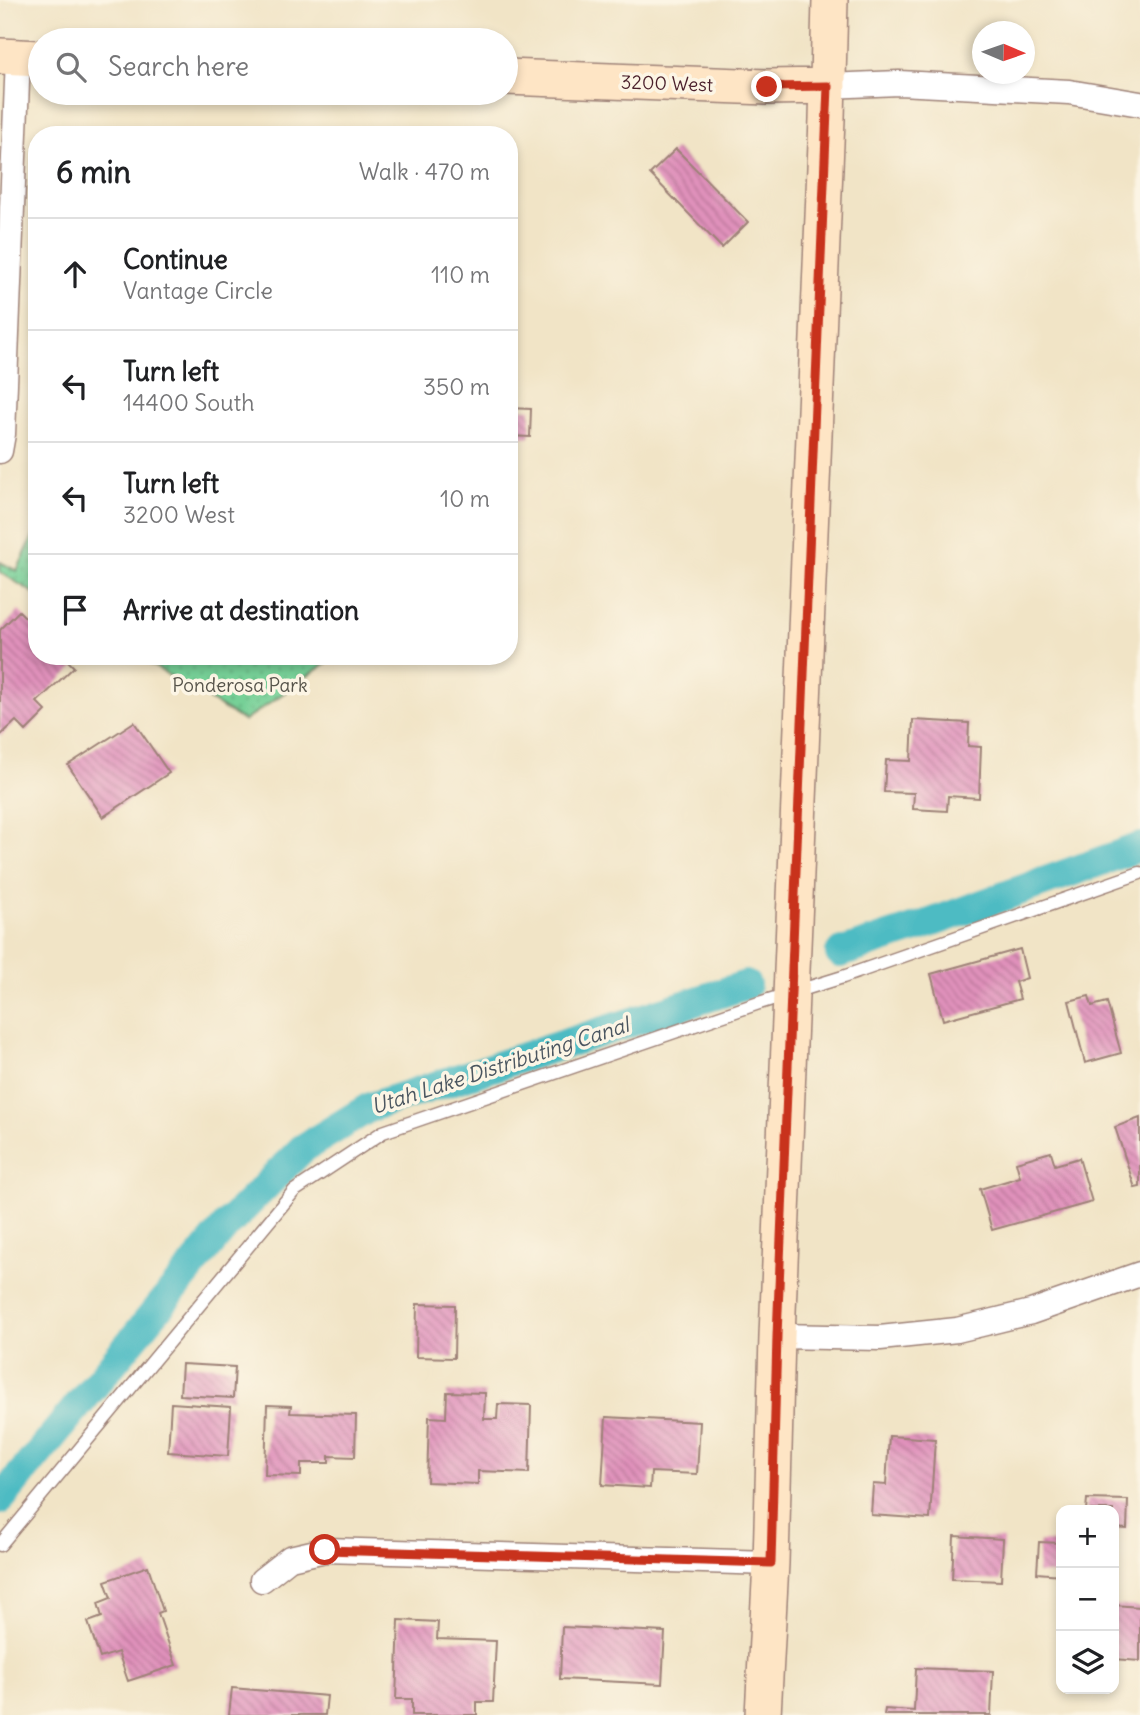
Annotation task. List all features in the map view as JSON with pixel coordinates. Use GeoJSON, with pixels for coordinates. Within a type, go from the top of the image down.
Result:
{"type":"FeatureCollection","features":[{"type":"Feature","properties":{"kind":"street"},"geometry":{"type":"LineString","coordinates":[[764,1715],[830,0]]}},
{"type":"Feature","properties":{"kind":"street"},"geometry":{"type":"LineString","coordinates":[[0,451],[4,420],[19,57]]}},
{"type":"Feature","properties":{"kind":"street","name":"3200 West"},"geometry":{"type":"LineString","coordinates":[[518,77],[767,87],[828,86]]}},
{"type":"Feature","properties":{"kind":"street"},"geometry":{"type":"LineString","coordinates":[[828,86],[899,83],[1069,92],[1140,104]]}},
{"type":"Feature","properties":{"kind":"street"},"geometry":{"type":"LineString","coordinates":[[777,1336],[880,1338],[957,1330],[1031,1312],[1140,1274]]}},
{"type":"Feature","properties":{"kind":"street"},"geometry":{"type":"LineString","coordinates":[[262,1580],[290,1558],[325,1550],[771,1563]]}},
{"type":"Feature","properties":{"kind":"lane"},"geometry":{"type":"LineString","coordinates":[[0,1545],[294,1191],[383,1132],[843,977],[1140,873]]}},
{"type":"Feature","properties":{"kind":"green space"},"geometry":{"type":"Polygon","coordinates":[[[28,547],[28,589],[0,572],[0,562],[17,571],[28,547]]]}},
{"type":"Feature","properties":{"kind":"green space","name":"Ponderosa Park"},"geometry":{"type":"Polygon","coordinates":[[[152,665],[323,665],[244,721],[152,665]]]}},
{"type":"Feature","properties":{"kind":"building"},"geometry":{"type":"Polygon","coordinates":[[[676,149],[748,222],[722,248],[650,174],[676,149]]]}},
{"type":"Feature","properties":{"kind":"building"},"geometry":{"type":"Polygon","coordinates":[[[518,408],[531,409],[530,437],[518,436],[518,408]]]}},
{"type":"Feature","properties":{"kind":"building"},"geometry":{"type":"Polygon","coordinates":[[[19,611],[28,620],[28,665],[74,667],[37,702],[46,711],[26,731],[16,721],[0,736],[0,630],[19,611]]]}},
{"type":"Feature","properties":{"kind":"building"},"geometry":{"type":"Polygon","coordinates":[[[913,720],[969,723],[968,746],[981,747],[979,798],[948,796],[947,811],[913,809],[914,793],[884,792],[886,760],[911,761],[913,720]]]}},
{"type":"Feature","properties":{"kind":"building"},"geometry":{"type":"Polygon","coordinates":[[[134,722],[169,773],[103,817],[68,765],[134,722]]]}},
{"type":"Feature","properties":{"kind":"building"},"geometry":{"type":"Polygon","coordinates":[[[1020,949],[1027,978],[1015,982],[1020,999],[943,1020],[931,974],[1020,949]]]}},
{"type":"Feature","properties":{"kind":"building"},"geometry":{"type":"Polygon","coordinates":[[[1089,996],[1092,1006],[1107,1002],[1121,1053],[1085,1063],[1069,1001],[1089,996]]]}},
{"type":"Feature","properties":{"kind":"building"},"geometry":{"type":"Polygon","coordinates":[[[1140,1118],[1140,1187],[1135,1188],[1115,1127],[1140,1118]]]}},
{"type":"Feature","properties":{"kind":"building"},"geometry":{"type":"Polygon","coordinates":[[[1051,1152],[1055,1165],[1079,1158],[1092,1202],[992,1230],[980,1189],[1020,1177],[1016,1162],[1051,1152]]]}},
{"type":"Feature","properties":{"kind":"building"},"geometry":{"type":"Polygon","coordinates":[[[417,1304],[455,1305],[454,1358],[416,1357],[417,1304]]]}},
{"type":"Feature","properties":{"kind":"building"},"geometry":{"type":"Polygon","coordinates":[[[182,1364],[235,1367],[233,1398],[180,1395],[182,1364]]]}},
{"type":"Feature","properties":{"kind":"building"},"geometry":{"type":"Polygon","coordinates":[[[447,1392],[485,1393],[484,1419],[497,1419],[498,1404],[531,1405],[529,1473],[478,1471],[478,1484],[427,1482],[429,1417],[446,1418],[447,1392]]]}},
{"type":"Feature","properties":{"kind":"building"},"geometry":{"type":"Polygon","coordinates":[[[171,1403],[231,1407],[228,1456],[168,1452],[171,1403]]]}},
{"type":"Feature","properties":{"kind":"building"},"geometry":{"type":"Polygon","coordinates":[[[267,1405],[291,1406],[290,1413],[356,1415],[355,1457],[329,1456],[329,1463],[301,1463],[301,1476],[265,1475],[267,1405]]]}},
{"type":"Feature","properties":{"kind":"building"},"geometry":{"type":"Polygon","coordinates":[[[606,1417],[700,1422],[697,1474],[651,1472],[650,1488],[602,1485],[606,1417]]]}},
{"type":"Feature","properties":{"kind":"building"},"geometry":{"type":"Polygon","coordinates":[[[889,1436],[935,1439],[930,1519],[871,1515],[873,1484],[886,1485],[889,1436]]]}},
{"type":"Feature","properties":{"kind":"building"},"geometry":{"type":"Polygon","coordinates":[[[1087,1499],[1128,1500],[1127,1529],[1119,1528],[1119,1505],[1086,1505],[1087,1499]]]}},
{"type":"Feature","properties":{"kind":"building"},"geometry":{"type":"Polygon","coordinates":[[[954,1536],[1003,1539],[1001,1581],[952,1579],[954,1536]]]}},
{"type":"Feature","properties":{"kind":"building"},"geometry":{"type":"Polygon","coordinates":[[[1039,1542],[1056,1543],[1056,1575],[1037,1573],[1039,1542]]]}},
{"type":"Feature","properties":{"kind":"building"},"geometry":{"type":"Polygon","coordinates":[[[148,1566],[163,1611],[158,1613],[176,1665],[128,1681],[118,1652],[100,1658],[88,1622],[102,1617],[98,1603],[111,1598],[105,1581],[148,1566]]]}},
{"type":"Feature","properties":{"kind":"building"},"geometry":{"type":"Polygon","coordinates":[[[1119,1605],[1140,1607],[1140,1661],[1119,1659],[1119,1605]]]}},
{"type":"Feature","properties":{"kind":"building"},"geometry":{"type":"Polygon","coordinates":[[[399,1620],[438,1622],[437,1639],[496,1641],[493,1702],[477,1702],[477,1715],[412,1715],[412,1699],[396,1699],[399,1620]]]}},
{"type":"Feature","properties":{"kind":"building"},"geometry":{"type":"Polygon","coordinates":[[[562,1627],[665,1632],[662,1684],[560,1679],[562,1627]]]}},
{"type":"Feature","properties":{"kind":"building"},"geometry":{"type":"Polygon","coordinates":[[[916,1668],[993,1671],[991,1715],[884,1715],[885,1709],[914,1711],[916,1668]]]}},
{"type":"Feature","properties":{"kind":"building"},"geometry":{"type":"Polygon","coordinates":[[[232,1688],[327,1696],[325,1715],[229,1715],[232,1688]]]}},
{"type":"Feature","properties":{"kind":"waterway","name":"Utah Lake Distributing Canal"},"geometry":{"type":"LineString","coordinates":[[840,953],[1140,847]]}},
{"type":"Feature","properties":{"kind":"waterway","name":"Utah Lake Distributing Canal"},"geometry":{"type":"LineString","coordinates":[[0,1500],[226,1226],[302,1149],[370,1107],[746,985]]}},
{"type":"Feature","properties":{"kind":"route"},"geometry":{"type":"LineString","coordinates":[[325,1550],[771,1563],[777,1336],[828,86],[767,87]]}}]}
